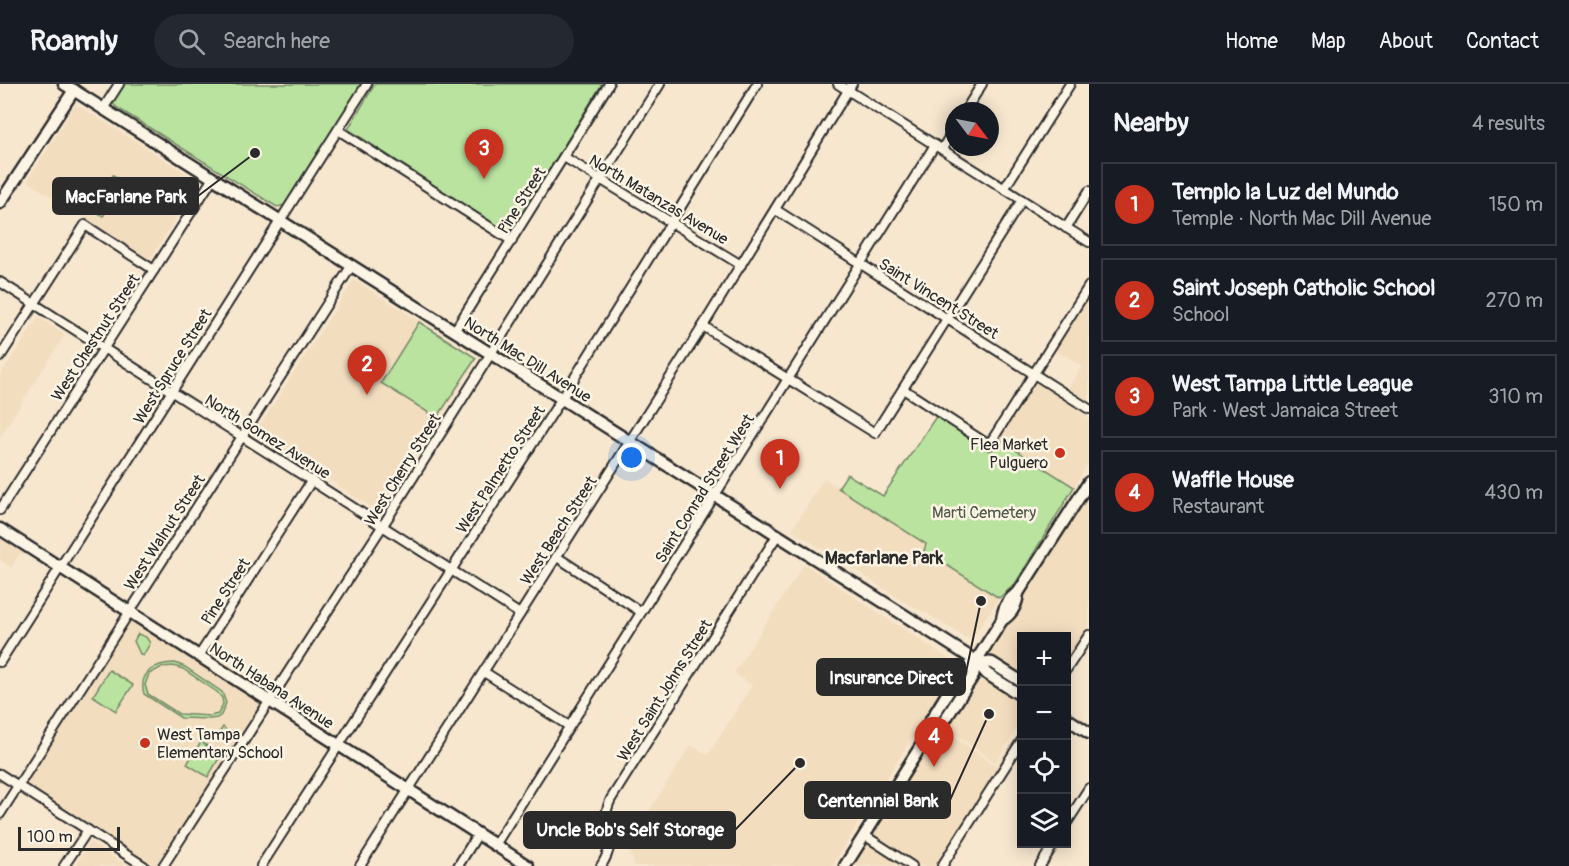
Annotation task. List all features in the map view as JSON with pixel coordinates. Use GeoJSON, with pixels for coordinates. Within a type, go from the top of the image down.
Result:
{"type":"FeatureCollection","features":[{"type":"Feature","properties":{"kind":"street"},"geometry":{"type":"LineString","coordinates":[[103,109],[119,84]]}},
{"type":"Feature","properties":{"kind":"street","name":"West Spruce Street"},"geometry":{"type":"LineString","coordinates":[[0,662],[367,84]]}},
{"type":"Feature","properties":{"kind":"street","name":"Pine Street"},"geometry":{"type":"LineString","coordinates":[[455,330],[609,84]]}},
{"type":"Feature","properties":{"kind":"street","name":"West Cherry Street"},"geometry":{"type":"LineString","coordinates":[[163,866],[491,354],[660,84]]}},
{"type":"Feature","properties":{"kind":"street","name":"West Palmetto Street"},"geometry":{"type":"LineString","coordinates":[[261,866],[562,398],[757,84]]}},
{"type":"Feature","properties":{"kind":"street"},"geometry":{"type":"LineString","coordinates":[[838,84],[850,87],[938,147],[1089,242]]}},
{"type":"Feature","properties":{"kind":"street"},"geometry":{"type":"LineString","coordinates":[[971,102],[982,84]]}},
{"type":"Feature","properties":{"kind":"street"},"geometry":{"type":"LineString","coordinates":[[1004,189],[1070,84]]}},
{"type":"Feature","properties":{"kind":"street"},"geometry":{"type":"LineString","coordinates":[[0,203],[69,87]]}},
{"type":"Feature","properties":{"kind":"street","name":"North Mac Dill Avenue"},"geometry":{"type":"LineString","coordinates":[[69,87],[778,534],[976,661],[987,674],[1017,693]]}},
{"type":"Feature","properties":{"kind":"street","name":"West Beach Street"},"geometry":{"type":"LineString","coordinates":[[360,866],[776,210],[850,87]]}},
{"type":"Feature","properties":{"kind":"street"},"geometry":{"type":"LineString","coordinates":[[338,130],[512,241]]}},
{"type":"Feature","properties":{"kind":"street","name":"Saint Conrad Street West"},"geometry":{"type":"LineString","coordinates":[[495,845],[861,264],[945,139]]}},
{"type":"Feature","properties":{"kind":"street","name":"North Matanzas Avenue"},"geometry":{"type":"LineString","coordinates":[[564,156],[741,265]]}},
{"type":"Feature","properties":{"kind":"street","name":"West Chestnut Street"},"geometry":{"type":"LineString","coordinates":[[0,510],[213,178]]}},
{"type":"Feature","properties":{"kind":"street"},"geometry":{"type":"LineString","coordinates":[[1066,228],[1089,191]]}},
{"type":"Feature","properties":{"kind":"street"},"geometry":{"type":"LineString","coordinates":[[703,326],[875,433],[1022,200]]}},
{"type":"Feature","properties":{"kind":"street","name":"Saint Vincent Street"},"geometry":{"type":"LineString","coordinates":[[776,210],[1089,409]]}},
{"type":"Feature","properties":{"kind":"street"},"geometry":{"type":"LineString","coordinates":[[0,357],[85,225],[154,270]]}},
{"type":"Feature","properties":{"kind":"street","name":"West Walnut Street"},"geometry":{"type":"LineString","coordinates":[[0,814],[352,265]]}},
{"type":"Feature","properties":{"kind":"street","name":"North Gomez Avenue"},"geometry":{"type":"LineString","coordinates":[[0,282],[520,614]]}},
{"type":"Feature","properties":{"kind":"street"},"geometry":{"type":"LineString","coordinates":[[903,389],[989,445],[1089,286]]}},
{"type":"Feature","properties":{"kind":"street","name":"Pine Street"},"geometry":{"type":"LineString","coordinates":[[199,656],[312,480]]}},
{"type":"Feature","properties":{"kind":"street"},"geometry":{"type":"LineString","coordinates":[[845,866],[926,738],[926,728],[961,671],[976,661],[1002,620],[1008,616],[1017,603],[1018,593],[1087,489]]}},
{"type":"Feature","properties":{"kind":"street","name":"North Habana Avenue"},"geometry":{"type":"LineString","coordinates":[[0,528],[528,866]]}},
{"type":"Feature","properties":{"kind":"street","name":"West Saint Johns Street"},"geometry":{"type":"LineString","coordinates":[[602,866],[609,854],[611,844],[605,820],[606,809],[611,799],[778,534]]}},
{"type":"Feature","properties":{"kind":"street"},"geometry":{"type":"LineString","coordinates":[[556,557],[641,612]]}},
{"type":"Feature","properties":{"kind":"street"},"geometry":{"type":"LineString","coordinates":[[1071,662],[1089,635]]}},
{"type":"Feature","properties":{"kind":"street","name":"North Mac Dill Avenue"},"geometry":{"type":"LineString","coordinates":[[976,661],[992,663],[1017,679]]}},
{"type":"Feature","properties":{"kind":"street"},"geometry":{"type":"LineString","coordinates":[[484,672],[569,726]]}},
{"type":"Feature","properties":{"kind":"street"},"geometry":{"type":"LineString","coordinates":[[1071,721],[1089,733]]}},
{"type":"Feature","properties":{"kind":"street"},"geometry":{"type":"LineString","coordinates":[[942,866],[1017,748]]}},
{"type":"Feature","properties":{"kind":"street"},"geometry":{"type":"LineString","coordinates":[[0,774],[144,866]]}},
{"type":"Feature","properties":{"kind":"street"},"geometry":{"type":"LineString","coordinates":[[1071,816],[1089,788]]}},
{"type":"Feature","properties":{"kind":"street"},"geometry":{"type":"LineString","coordinates":[[64,866],[88,830]]}},
{"type":"Feature","properties":{"kind":"street"},"geometry":{"type":"LineString","coordinates":[[458,866],[478,834]]}},
{"type":"Feature","properties":{"kind":"street"},"geometry":{"type":"LineString","coordinates":[[864,835],[912,866]]}},
{"type":"Feature","properties":{"kind":"street"},"geometry":{"type":"LineString","coordinates":[[1040,866],[1051,848]]}},
{"type":"Feature","properties":{"kind":"shaded area"},"geometry":{"type":"Polygon","coordinates":[[[76,104],[198,181],[150,260],[27,181],[76,104]]]}},
{"type":"Feature","properties":{"kind":"shaded area"},"geometry":{"type":"Polygon","coordinates":[[[354,280],[478,358],[379,512],[255,433],[354,280]]]}},
{"type":"Feature","properties":{"kind":"shaded area"},"geometry":{"type":"Polygon","coordinates":[[[1089,291],[1089,401],[1076,392],[1067,390],[1082,366],[1052,348],[1089,291]]]}},
{"type":"Feature","properties":{"kind":"shaded area"},"geometry":{"type":"Polygon","coordinates":[[[39,317],[65,335],[0,437],[0,375],[39,317]]]}},
{"type":"Feature","properties":{"kind":"shaded area"},"geometry":{"type":"Polygon","coordinates":[[[1033,380],[1037,380],[1073,403],[1078,411],[1089,418],[1089,462],[1074,487],[997,438],[1033,380]]]}},
{"type":"Feature","properties":{"kind":"shaded area"},"geometry":{"type":"Polygon","coordinates":[[[824,478],[926,544],[924,551],[999,598],[973,637],[966,638],[906,603],[792,530],[824,478]]]}},
{"type":"Feature","properties":{"kind":"shaded area"},"geometry":{"type":"Polygon","coordinates":[[[1086,495],[1089,497],[1089,627],[1071,656],[1071,632],[1017,632],[1017,676],[982,658],[1086,495]]]}},
{"type":"Feature","properties":{"kind":"shaded area"},"geometry":{"type":"Polygon","coordinates":[[[0,539],[21,552],[11,567],[0,560],[0,539]]]}},
{"type":"Feature","properties":{"kind":"shaded area"},"geometry":{"type":"Polygon","coordinates":[[[804,564],[952,661],[955,665],[954,670],[832,866],[635,866],[630,852],[637,841],[632,838],[691,745],[708,755],[752,685],[734,673],[804,564]]]}},
{"type":"Feature","properties":{"kind":"shaded area","name":"West Tampa Elementary School"},"geometry":{"type":"Polygon","coordinates":[[[133,618],[264,702],[159,866],[26,785],[133,618]]]}},
{"type":"Feature","properties":{"kind":"shaded area"},"geometry":{"type":"Polygon","coordinates":[[[984,681],[1017,702],[1017,729],[996,763],[948,729],[976,684],[984,681]]]}},
{"type":"Feature","properties":{"kind":"shaded area"},"geometry":{"type":"Polygon","coordinates":[[[922,729],[923,735],[841,866],[836,866],[922,729]]]}},
{"type":"Feature","properties":{"kind":"shaded area"},"geometry":{"type":"Polygon","coordinates":[[[944,730],[996,766],[1017,735],[1017,739],[938,866],[919,866],[870,834],[929,742],[944,730]]]}},
{"type":"Feature","properties":{"kind":"shaded area"},"geometry":{"type":"Polygon","coordinates":[[[866,840],[898,861],[894,866],[850,866],[866,840]]]}},
{"type":"Feature","properties":{"kind":"shaded area"},"geometry":{"type":"Polygon","coordinates":[[[90,842],[96,846],[127,866],[75,866],[90,842]]]}},
{"type":"Feature","properties":{"kind":"green space"},"geometry":{"type":"Polygon","coordinates":[[[123,84],[363,84],[290,200],[285,205],[277,207],[116,107],[113,103],[123,84]]]}},
{"type":"Feature","properties":{"kind":"green space"},"geometry":{"type":"Polygon","coordinates":[[[375,84],[602,84],[513,229],[505,232],[348,129],[375,84]]]}},
{"type":"Feature","properties":{"kind":"green space"},"geometry":{"type":"Polygon","coordinates":[[[113,175],[127,184],[115,204],[113,203],[103,216],[94,210],[113,175]]]}},
{"type":"Feature","properties":{"kind":"green space"},"geometry":{"type":"Polygon","coordinates":[[[419,322],[476,358],[437,418],[381,383],[419,322]]]}},
{"type":"Feature","properties":{"kind":"green space","name":"Marti Cemetery"},"geometry":{"type":"Polygon","coordinates":[[[937,415],[989,448],[997,438],[1074,487],[1015,584],[999,598],[924,551],[926,544],[838,488],[847,474],[883,496],[937,415]]]}},
{"type":"Feature","properties":{"kind":"green space"},"geometry":{"type":"Polygon","coordinates":[[[138,634],[146,637],[150,643],[143,656],[134,641],[138,634]]]}},
{"type":"Feature","properties":{"kind":"green space"},"geometry":{"type":"Polygon","coordinates":[[[168,663],[185,667],[222,692],[226,703],[221,715],[210,719],[181,718],[144,694],[143,686],[146,675],[155,667],[168,663]],[[173,666],[162,667],[149,674],[145,685],[148,694],[179,714],[210,716],[218,714],[223,704],[222,698],[217,692],[183,669],[173,666]]]}},
{"type":"Feature","properties":{"kind":"green space"},"geometry":{"type":"Polygon","coordinates":[[[109,670],[133,685],[116,711],[93,696],[109,670]]]}},
{"type":"Feature","properties":{"kind":"green space"},"geometry":{"type":"Polygon","coordinates":[[[223,727],[229,733],[228,738],[218,742],[213,736],[223,727]]]}},
{"type":"Feature","properties":{"kind":"green space"},"geometry":{"type":"Polygon","coordinates":[[[201,742],[221,755],[208,777],[187,764],[201,742]]]}},
{"type":"Feature","properties":{"kind":"place","name":"MacFarlane Park"},"geometry":{"type":"Point","coordinates":[255,153]}},
{"type":"Feature","properties":{"kind":"place","name":"West Tampa Little League"},"geometry":{"type":"Point","coordinates":[484,179]}},
{"type":"Feature","properties":{"kind":"place","name":"Saint Joseph Catholic School"},"geometry":{"type":"Point","coordinates":[367,395]}},
{"type":"Feature","properties":{"kind":"place","name":"Flea Market Pulguero"},"geometry":{"type":"Point","coordinates":[1060,453]}},
{"type":"Feature","properties":{"kind":"place","name":"Templo la Luz del Mundo"},"geometry":{"type":"Point","coordinates":[780,489]}},
{"type":"Feature","properties":{"kind":"place","name":"Insurance Direct"},"geometry":{"type":"Point","coordinates":[981,601]}},
{"type":"Feature","properties":{"kind":"place","name":"Centennial Bank"},"geometry":{"type":"Point","coordinates":[989,714]}},
{"type":"Feature","properties":{"kind":"place","name":"West Tampa Elementary School"},"geometry":{"type":"Point","coordinates":[145,743]}},
{"type":"Feature","properties":{"kind":"place","name":"Uncle Bob's Self Storage"},"geometry":{"type":"Point","coordinates":[800,763]}},
{"type":"Feature","properties":{"kind":"place","name":"Waffle House"},"geometry":{"type":"Point","coordinates":[934,767]}},
{"type":"Feature","properties":{"kind":"district","name":"Macfarlane Park"},"geometry":{"type":"Point","coordinates":[884,558]}}]}
